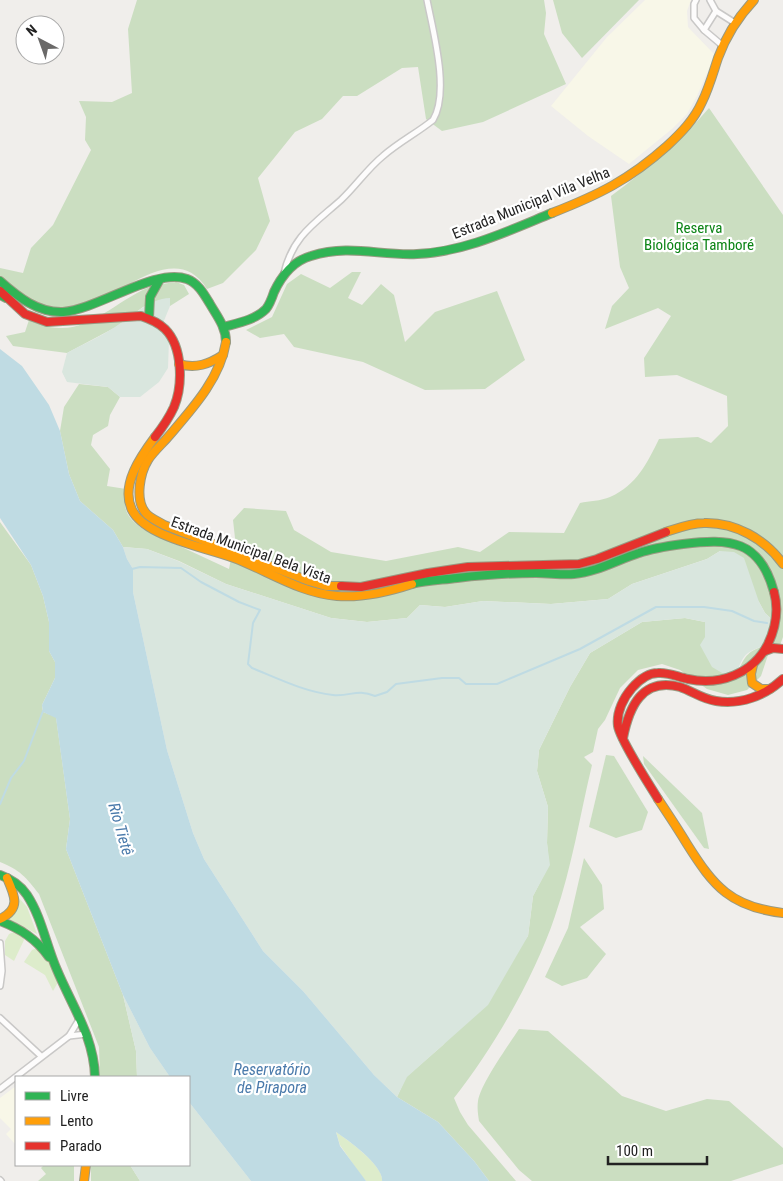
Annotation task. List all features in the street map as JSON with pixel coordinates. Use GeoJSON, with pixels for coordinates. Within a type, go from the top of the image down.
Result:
{"type":"FeatureCollection","features":[{"type":"Feature","properties":{"kind":"main road","name":"Estrada Municipal Vila Velha"},"geometry":{"type":"LineString","coordinates":[[224,327],[262,312],[269,304],[284,274],[297,262],[308,257],[322,253],[362,250],[402,255],[454,249],[612,188],[652,158],[676,137],[697,114],[704,102],[723,46],[735,23],[754,0]]}},
{"type":"Feature","properties":{"kind":"main road"},"geometry":{"type":"LineString","coordinates":[[0,280],[31,306],[62,312],[83,309],[143,284],[160,279],[176,276],[193,281],[205,296],[224,327],[226,342],[224,354],[207,364],[195,367],[179,364]]}},
{"type":"Feature","properties":{"kind":"main road"},"geometry":{"type":"LineString","coordinates":[[0,291],[3,296],[26,314],[47,322],[141,316],[149,318],[147,307],[149,295],[160,279]]}},
{"type":"Feature","properties":{"kind":"main road","name":"Estrada Municipal Bela Vista"},"geometry":{"type":"LineString","coordinates":[[149,318],[162,327],[174,341],[179,364],[178,388],[174,406],[132,474],[130,497],[132,508],[142,521],[155,530],[236,559],[309,589],[324,594],[349,596],[391,590],[419,582],[537,573],[578,574],[654,548],[716,540],[732,543],[750,550],[762,564],[773,586],[777,603],[778,619],[765,652],[753,665],[737,675],[720,680],[706,682],[692,680],[668,672],[649,674],[633,687],[618,713],[618,728],[648,782],[714,884],[742,903],[772,912],[783,913]]}},
{"type":"Feature","properties":{"kind":"main road","name":"Estrada Municipal Bela Vista"},"geometry":{"type":"LineString","coordinates":[[224,354],[204,390],[148,460],[140,486],[142,505],[145,512],[164,524],[309,581],[326,586],[361,587],[468,567],[579,564],[593,561],[625,547],[673,531],[703,523],[734,528],[753,535],[767,545],[783,564]]}},
{"type":"Feature","properties":{"kind":"main road"},"geometry":{"type":"LineString","coordinates":[[765,652],[774,648],[783,649]]}},
{"type":"Feature","properties":{"kind":"main road"},"geometry":{"type":"LineString","coordinates":[[753,665],[752,683],[761,689],[772,689]]}},
{"type":"Feature","properties":{"kind":"main road"},"geometry":{"type":"LineString","coordinates":[[623,738],[626,718],[634,701],[648,689],[668,685],[717,702],[744,700],[772,689],[783,679]]}},
{"type":"Feature","properties":{"kind":"main road"},"geometry":{"type":"LineString","coordinates":[[3,876],[14,895],[14,906],[0,920],[34,938],[57,970]]}},
{"type":"Feature","properties":{"kind":"main road"},"geometry":{"type":"LineString","coordinates":[[3,876],[18,884],[27,896],[36,914],[57,970],[87,1034],[95,1059],[95,1076]]}},
{"type":"Feature","properties":{"kind":"main road"},"geometry":{"type":"LineString","coordinates":[[84,1181],[86,1166]]}},
{"type":"Feature","properties":{"kind":"street"},"geometry":{"type":"LineString","coordinates":[[284,274],[288,257],[302,235],[343,198],[371,166],[424,127],[438,112],[440,102],[438,56],[427,0]]}},
{"type":"Feature","properties":{"kind":"street"},"geometry":{"type":"LineString","coordinates":[[696,0],[694,4],[694,18],[698,26],[723,46]]}},
{"type":"Feature","properties":{"kind":"street"},"geometry":{"type":"LineString","coordinates":[[710,0],[716,11],[735,23]]}},
{"type":"Feature","properties":{"kind":"street"},"geometry":{"type":"LineString","coordinates":[[704,30],[716,11]]}},
{"type":"Feature","properties":{"kind":"street"},"geometry":{"type":"LineString","coordinates":[[0,943],[2,971],[0,986]]}},
{"type":"Feature","properties":{"kind":"street"},"geometry":{"type":"LineString","coordinates":[[0,1018],[42,1056]]}},
{"type":"Feature","properties":{"kind":"street"},"geometry":{"type":"LineString","coordinates":[[17,1076],[69,1036],[80,1018]]}},
{"type":"Feature","properties":{"kind":"street"},"geometry":{"type":"LineString","coordinates":[[69,1036],[87,1034]]}},
{"type":"Feature","properties":{"kind":"street"},"geometry":{"type":"LineString","coordinates":[[0,1089],[15,1077]]}},
{"type":"Feature","properties":{"kind":"shaded area"},"geometry":{"type":"Polygon","coordinates":[[[645,0],[691,0],[687,11],[688,27],[715,55],[687,114],[672,129],[629,164],[588,136],[551,106],[607,37],[645,0]]]}},
{"type":"Feature","properties":{"kind":"shaded area"},"geometry":{"type":"Polygon","coordinates":[[[170,298],[170,306],[161,328],[169,340],[168,368],[159,382],[140,397],[120,397],[108,387],[67,382],[62,372],[67,353],[109,331],[155,301],[170,298]]]}},
{"type":"Feature","properties":{"kind":"shaded area"},"geometry":{"type":"Polygon","coordinates":[[[123,547],[147,549],[178,561],[226,584],[331,618],[367,622],[407,618],[420,605],[445,607],[483,601],[551,604],[608,599],[632,584],[707,559],[720,551],[734,552],[744,558],[759,602],[765,613],[777,624],[770,643],[749,652],[733,675],[729,677],[712,667],[700,645],[705,637],[705,622],[685,618],[642,622],[590,653],[570,687],[539,750],[537,771],[548,807],[547,843],[550,865],[533,896],[528,936],[488,1005],[407,1077],[397,1097],[374,1075],[303,991],[263,951],[204,859],[193,833],[167,750],[133,592],[133,569],[123,547]]]}},
{"type":"Feature","properties":{"kind":"shaded area"},"geometry":{"type":"Polygon","coordinates":[[[123,995],[150,1048],[169,1076],[137,1076],[136,1051],[123,995]]]}},
{"type":"Feature","properties":{"kind":"shaded area"},"geometry":{"type":"Polygon","coordinates":[[[15,1087],[15,1144],[6,1134],[11,1129],[0,1118],[0,1098],[15,1087]]]}},
{"type":"Feature","properties":{"kind":"shaded area"},"geometry":{"type":"Polygon","coordinates":[[[190,1103],[251,1181],[140,1181],[131,1166],[190,1166],[190,1103]]]}},
{"type":"Feature","properties":{"kind":"green space"},"geometry":{"type":"Polygon","coordinates":[[[137,0],[544,0],[546,13],[544,34],[566,84],[483,122],[442,131],[426,119],[418,67],[402,68],[357,96],[343,96],[322,119],[295,132],[258,178],[270,221],[256,250],[223,283],[207,289],[194,275],[180,269],[164,270],[131,283],[80,310],[60,315],[40,313],[24,305],[0,280],[0,268],[23,273],[31,248],[53,225],[91,150],[85,140],[86,117],[79,101],[112,102],[132,93],[128,29],[137,0]]]}},
{"type":"Feature","properties":{"kind":"green space"},"geometry":{"type":"Polygon","coordinates":[[[553,0],[639,0],[582,58],[562,33],[553,0]]]}},
{"type":"Feature","properties":{"kind":"green space","name":"Reserva Biológica Tamboré"},"geometry":{"type":"Polygon","coordinates":[[[709,108],[783,215],[783,637],[779,648],[768,655],[761,676],[747,690],[728,695],[707,689],[680,670],[662,664],[638,670],[620,688],[605,720],[598,729],[593,752],[584,757],[592,765],[566,879],[547,939],[525,987],[498,1035],[454,1098],[468,1125],[516,1181],[489,1181],[474,1161],[438,1122],[397,1097],[406,1077],[443,1045],[528,936],[533,896],[549,865],[547,843],[548,807],[537,771],[539,750],[570,687],[590,653],[642,622],[685,618],[705,622],[705,637],[738,672],[749,653],[770,643],[777,624],[765,613],[759,602],[720,551],[707,559],[632,584],[608,599],[551,604],[483,601],[445,607],[420,605],[407,618],[367,622],[331,618],[226,584],[179,561],[147,549],[123,547],[113,530],[80,501],[69,474],[60,431],[64,407],[79,384],[108,387],[120,397],[110,415],[108,426],[93,435],[91,445],[110,469],[107,486],[126,489],[125,502],[129,517],[143,529],[229,569],[235,538],[233,520],[244,508],[286,511],[294,530],[331,552],[386,561],[458,547],[480,552],[509,532],[564,533],[580,503],[610,497],[634,480],[645,465],[659,439],[698,437],[711,443],[728,426],[727,396],[677,375],[645,377],[644,358],[671,316],[658,308],[605,329],[612,306],[629,288],[620,267],[611,196],[662,155],[709,108]]]}},
{"type":"Feature","properties":{"kind":"green space"},"geometry":{"type":"Polygon","coordinates":[[[352,272],[361,272],[348,298],[362,305],[381,284],[394,295],[405,342],[435,312],[497,291],[525,360],[485,389],[425,390],[363,362],[294,347],[284,334],[260,338],[246,330],[272,317],[287,284],[301,274],[330,288],[352,272]]]}},
{"type":"Feature","properties":{"kind":"green space"},"geometry":{"type":"Polygon","coordinates":[[[176,282],[184,285],[189,294],[170,306],[170,299],[164,299],[143,307],[116,327],[67,353],[13,346],[6,336],[25,332],[29,320],[55,328],[84,324],[141,291],[156,285],[176,282]]]}},
{"type":"Feature","properties":{"kind":"green space"},"geometry":{"type":"Polygon","coordinates":[[[0,522],[31,565],[43,596],[49,622],[49,651],[55,662],[55,678],[42,705],[43,712],[56,717],[70,819],[66,849],[123,995],[136,1051],[137,1076],[100,1076],[99,1047],[39,894],[22,875],[0,862],[0,522]]]}},
{"type":"Feature","properties":{"kind":"green space"},"geometry":{"type":"Polygon","coordinates":[[[606,755],[614,756],[648,812],[642,830],[616,838],[589,827],[606,755]]]}},
{"type":"Feature","properties":{"kind":"green space"},"geometry":{"type":"Polygon","coordinates":[[[643,756],[702,813],[709,849],[704,848],[644,764],[643,756]]]}},
{"type":"Feature","properties":{"kind":"green space"},"geometry":{"type":"Polygon","coordinates":[[[584,858],[602,885],[604,909],[580,927],[606,954],[587,978],[562,986],[545,977],[568,928],[584,858]]]}},
{"type":"Feature","properties":{"kind":"green space"},"geometry":{"type":"Polygon","coordinates":[[[19,898],[27,907],[37,934],[9,919],[17,909],[19,898]]]}},
{"type":"Feature","properties":{"kind":"green space"},"geometry":{"type":"Polygon","coordinates":[[[17,931],[21,933],[24,940],[14,961],[5,955],[5,941],[9,934],[17,931]]]}},
{"type":"Feature","properties":{"kind":"green space"},"geometry":{"type":"Polygon","coordinates":[[[37,948],[46,955],[57,982],[53,991],[45,975],[24,962],[32,950],[37,948]]]}},
{"type":"Feature","properties":{"kind":"green space"},"geometry":{"type":"Polygon","coordinates":[[[519,1029],[548,1031],[622,1096],[666,1111],[707,1099],[729,1101],[783,1148],[783,1164],[731,1181],[532,1181],[519,1170],[479,1121],[478,1111],[478,1101],[484,1085],[519,1029]]]}},
{"type":"Feature","properties":{"kind":"green space"},"geometry":{"type":"Polygon","coordinates":[[[336,1132],[371,1161],[381,1175],[382,1181],[366,1181],[362,1177],[340,1145],[336,1132]]]}},
{"type":"Feature","properties":{"kind":"green space"},"geometry":{"type":"Polygon","coordinates":[[[43,1166],[74,1166],[74,1181],[38,1181],[46,1174],[41,1168],[43,1166]]]}},
{"type":"Feature","properties":{"kind":"green space"},"geometry":{"type":"Polygon","coordinates":[[[91,1166],[131,1166],[140,1181],[91,1181],[91,1166]]]}},
{"type":"Feature","properties":{"kind":"water","name":"Reservatório de Pirapora"},"geometry":{"type":"Polygon","coordinates":[[[0,349],[22,366],[49,405],[60,431],[69,474],[80,501],[113,530],[133,569],[133,592],[167,750],[193,833],[204,859],[263,951],[303,991],[374,1075],[397,1097],[438,1122],[474,1161],[489,1181],[382,1181],[381,1175],[371,1161],[336,1132],[340,1146],[366,1181],[251,1181],[190,1103],[190,1076],[169,1076],[150,1048],[123,995],[66,849],[70,819],[56,718],[43,712],[42,705],[55,678],[55,662],[49,651],[49,622],[43,596],[31,565],[0,518],[0,349]]]}},
{"type":"Feature","properties":{"kind":"waterway"},"geometry":{"type":"LineString","coordinates":[[132,569],[140,567],[181,568],[201,582],[239,602],[260,610],[253,623],[248,664],[252,668],[292,684],[312,691],[333,695],[363,693],[375,696],[387,692],[396,684],[442,678],[459,678],[466,684],[497,684],[580,649],[656,607],[704,607],[732,611],[754,621],[767,623]]}},
{"type":"Feature","properties":{"kind":"waterway"},"geometry":{"type":"LineString","coordinates":[[0,804],[11,778],[24,761],[43,711]]}},
{"type":"Feature","properties":{"kind":"traffic: fast"},"geometry":{"type":"LineString","coordinates":[[224,327],[246,321],[262,313],[271,301],[284,274],[293,265],[305,258],[339,251],[417,254],[452,249],[486,240],[552,213]]}},
{"type":"Feature","properties":{"kind":"traffic: fast"},"geometry":{"type":"LineString","coordinates":[[0,281],[21,298],[37,307],[54,312],[63,312],[93,304],[144,283],[174,277],[187,279],[198,286],[205,296],[223,327],[226,342]]}},
{"type":"Feature","properties":{"kind":"traffic: fast"},"geometry":{"type":"LineString","coordinates":[[149,318],[150,297],[160,279]]}},
{"type":"Feature","properties":{"kind":"traffic: fast"},"geometry":{"type":"LineString","coordinates":[[0,295],[6,298]]}},
{"type":"Feature","properties":{"kind":"traffic: fast"},"geometry":{"type":"LineString","coordinates":[[412,584],[496,574],[582,573],[655,548],[715,542],[741,546],[751,552],[768,575],[774,592]]}},
{"type":"Feature","properties":{"kind":"traffic: fast"},"geometry":{"type":"LineString","coordinates":[[0,875],[22,889],[32,904],[53,961],[91,1048],[95,1076]]}},
{"type":"Feature","properties":{"kind":"traffic: fast"},"geometry":{"type":"LineString","coordinates":[[0,921],[28,935],[49,957]]}},
{"type":"Feature","properties":{"kind":"traffic: slow"},"geometry":{"type":"LineString","coordinates":[[552,213],[612,186],[653,158],[682,131],[695,115],[702,102],[721,50],[729,34],[754,0]]}},
{"type":"Feature","properties":{"kind":"traffic: slow"},"geometry":{"type":"LineString","coordinates":[[226,342],[218,369],[204,393],[152,454],[145,465],[139,493],[142,507],[149,516],[164,525],[309,581],[326,586],[341,586]]}},
{"type":"Feature","properties":{"kind":"traffic: slow"},"geometry":{"type":"LineString","coordinates":[[179,364],[202,365],[223,355]]}},
{"type":"Feature","properties":{"kind":"traffic: slow"},"geometry":{"type":"LineString","coordinates":[[155,437],[138,462],[130,481],[129,491],[129,500],[134,514],[150,528],[176,540],[234,558],[297,586],[323,594],[337,596],[365,595],[412,584]]}},
{"type":"Feature","properties":{"kind":"traffic: slow"},"geometry":{"type":"LineString","coordinates":[[666,532],[699,523],[727,525],[758,540],[776,555],[783,564]]}},
{"type":"Feature","properties":{"kind":"traffic: slow"},"geometry":{"type":"LineString","coordinates":[[753,665],[752,683],[761,689],[770,689]]}},
{"type":"Feature","properties":{"kind":"traffic: slow"},"geometry":{"type":"LineString","coordinates":[[658,799],[697,859],[716,883],[737,900],[750,906],[783,913]]}},
{"type":"Feature","properties":{"kind":"traffic: slow"},"geometry":{"type":"LineString","coordinates":[[0,919],[7,915],[14,906],[14,896],[7,878]]}},
{"type":"Feature","properties":{"kind":"traffic: slow"},"geometry":{"type":"LineString","coordinates":[[84,1181],[86,1166]]}},
{"type":"Feature","properties":{"kind":"traffic: jam"},"geometry":{"type":"LineString","coordinates":[[0,291],[25,314],[47,322],[141,316],[160,324],[171,337],[175,346],[180,366],[180,377],[174,407],[155,437]]}},
{"type":"Feature","properties":{"kind":"traffic: jam"},"geometry":{"type":"LineString","coordinates":[[341,586],[361,587],[468,567],[579,564],[597,559],[666,532]]}},
{"type":"Feature","properties":{"kind":"traffic: jam"},"geometry":{"type":"LineString","coordinates":[[658,799],[620,733],[618,715],[624,700],[637,682],[650,674],[666,673],[688,679],[711,681],[734,675],[754,663],[768,644],[775,625],[776,599],[774,592]]}},
{"type":"Feature","properties":{"kind":"traffic: jam"},"geometry":{"type":"LineString","coordinates":[[765,651],[773,648],[783,649]]}},
{"type":"Feature","properties":{"kind":"traffic: jam"},"geometry":{"type":"LineString","coordinates":[[623,738],[634,706],[640,697],[656,686],[680,687],[711,700],[734,702],[752,698],[768,690],[783,679]]}},
{"type":"Feature","properties":{"kind":"water label","name":"Rio Tietê"},"geometry":{"type":"Point","coordinates":[121,829]}}]}
